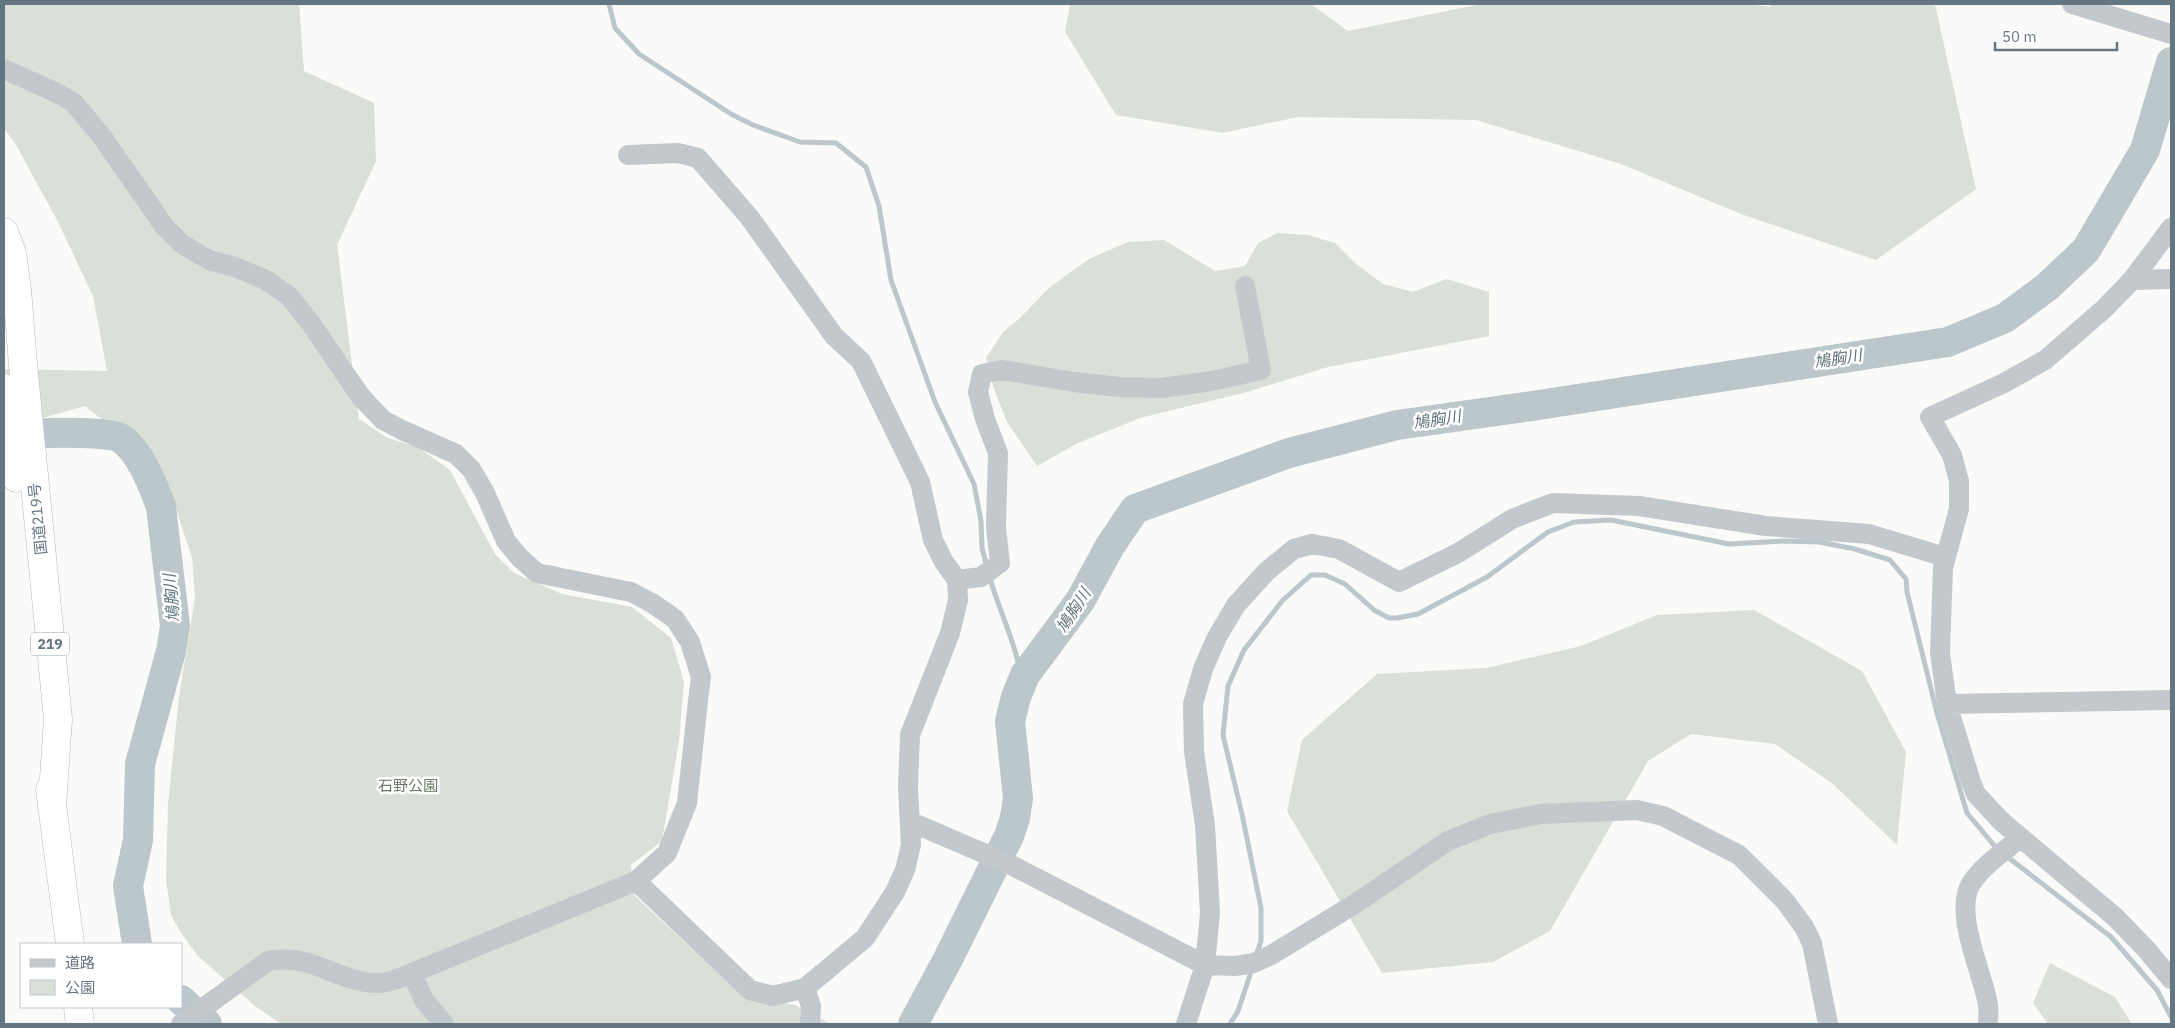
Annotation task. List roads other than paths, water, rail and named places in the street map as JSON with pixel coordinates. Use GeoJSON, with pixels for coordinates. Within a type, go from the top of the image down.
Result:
{"type":"FeatureCollection","features":[{"type":"Feature","properties":{"kind":"highway","name":"国道219号"},"geometry":{"type":"LineString","coordinates":[[4,232],[12,253],[17,290],[12,393],[58,719],[52,807],[70,943]]}},
{"type":"Feature","properties":{"kind":"highway"},"geometry":{"type":"LineString","coordinates":[[78,1008],[80,1024]]}},
{"type":"Feature","properties":{"kind":"street"},"geometry":{"type":"LineString","coordinates":[[2072,4],[2171,34]]}},
{"type":"Feature","properties":{"kind":"street"},"geometry":{"type":"LineString","coordinates":[[4,69],[57,93],[74,103],[102,138],[164,226],[182,244],[209,260],[235,266],[266,280],[289,296],[309,321],[361,396],[382,420],[456,454],[471,469],[485,492],[506,541],[520,558],[537,573],[631,592],[652,603],[675,619],[690,642],[700,677],[687,803],[667,854],[636,881],[412,973],[380,983],[350,980],[306,962],[283,958],[268,961],[181,1024]]}},
{"type":"Feature","properties":{"kind":"street"},"geometry":{"type":"LineString","coordinates":[[628,155],[678,153],[698,158],[750,218],[834,336],[861,361],[920,482],[933,540],[944,562],[957,580],[958,600],[950,633],[910,735],[908,788],[911,845],[905,870],[895,892],[865,938],[805,988],[773,996],[750,990],[636,881]]}},
{"type":"Feature","properties":{"kind":"street"},"geometry":{"type":"LineString","coordinates":[[2171,228],[2132,280],[2104,309],[2045,360],[2004,383],[1930,417],[1952,455],[1959,481],[1958,509],[1945,557],[1940,653],[1947,704],[1976,794],[2020,838],[2116,918],[2146,949],[2171,979]]}},
{"type":"Feature","properties":{"kind":"street"},"geometry":{"type":"LineString","coordinates":[[2132,280],[2171,280]]}},
{"type":"Feature","properties":{"kind":"street"},"geometry":{"type":"LineString","coordinates":[[957,580],[981,577],[1000,563],[996,507],[998,453],[985,419],[978,392],[982,374],[1002,370],[1074,382],[1119,387],[1162,388],[1212,381],[1261,370],[1245,286]]}},
{"type":"Feature","properties":{"kind":"street"},"geometry":{"type":"LineString","coordinates":[[1186,1024],[1205,965],[1210,913],[1204,824],[1194,752],[1193,704],[1217,637],[1236,605],[1267,572],[1294,549],[1312,544],[1339,549],[1399,582],[1458,553],[1512,519],[1553,503],[1639,506],[1766,526],[1869,534],[1945,557]]}},
{"type":"Feature","properties":{"kind":"street"},"geometry":{"type":"LineString","coordinates":[[1947,704],[2171,700]]}},
{"type":"Feature","properties":{"kind":"street"},"geometry":{"type":"LineString","coordinates":[[911,822],[1011,865],[1205,965],[1235,966],[1254,963],[1273,954],[1353,905],[1448,841],[1490,824],[1541,814],[1637,810],[1663,816],[1739,855],[1785,901],[1804,927],[1812,943],[1828,1024]]}},
{"type":"Feature","properties":{"kind":"street"},"geometry":{"type":"LineString","coordinates":[[1988,1024],[1988,1005],[1965,918],[1965,897],[1971,883],[1982,871],[2020,838]]}},
{"type":"Feature","properties":{"kind":"street"},"geometry":{"type":"LineString","coordinates":[[412,973],[424,1000],[444,1024]]}},
{"type":"Feature","properties":{"kind":"street"},"geometry":{"type":"LineString","coordinates":[[805,988],[812,1006],[810,1024]]}},
{"type":"Feature","properties":{"kind":"waterway"},"geometry":{"type":"LineString","coordinates":[[609,4],[615,28],[639,54],[731,114],[753,125],[800,142],[836,143],[866,167],[879,206],[891,280],[935,402],[974,484],[981,521],[982,548],[987,567]]}},
{"type":"Feature","properties":{"kind":"waterway","name":"鳩胸川"},"geometry":{"type":"LineString","coordinates":[[913,1024],[948,959],[1009,836],[1015,818],[1018,798],[1010,721],[1016,697],[1025,675],[1080,601],[1110,546],[1135,509],[1289,453],[1397,425],[1948,342],[2005,318],[2047,287],[2086,250],[2145,150],[2171,62]]}},
{"type":"Feature","properties":{"kind":"waterway","name":"鳩胸川"},"geometry":{"type":"LineString","coordinates":[[6,444],[46,433],[93,434],[120,438],[127,443],[139,459],[150,479],[161,507],[175,626],[171,651],[140,764],[138,840],[128,886],[137,943]]}},
{"type":"Feature","properties":{"kind":"waterway"},"geometry":{"type":"LineString","coordinates":[[1256,956],[1261,941],[1261,908],[1242,814],[1223,735],[1228,686],[1244,650],[1283,600],[1311,575],[1325,575],[1345,584],[1374,610],[1389,618],[1418,614],[1487,577],[1548,532],[1574,522],[1611,520],[1729,544],[1783,541],[1819,542],[1855,549],[1890,560],[1906,579],[1907,592],[1937,713],[1967,813],[1998,850]]}},
{"type":"Feature","properties":{"kind":"waterway"},"geometry":{"type":"LineString","coordinates":[[989,575],[1012,641],[1022,682]]}},
{"type":"Feature","properties":{"kind":"waterway"},"geometry":{"type":"LineString","coordinates":[[2005,855],[2111,937],[2157,990],[2171,1017]]}},
{"type":"Feature","properties":{"kind":"waterway"},"geometry":{"type":"LineString","coordinates":[[1230,1024],[1238,1011],[1252,969]]}},
{"type":"Feature","properties":{"kind":"waterway","name":"鳩胸川"},"geometry":{"type":"LineString","coordinates":[[182,1001],[207,1024]]}},
{"type":"Feature","properties":{"kind":"park label","name":"石野公園"},"geometry":{"type":"Point","coordinates":[408,786]}}]}
